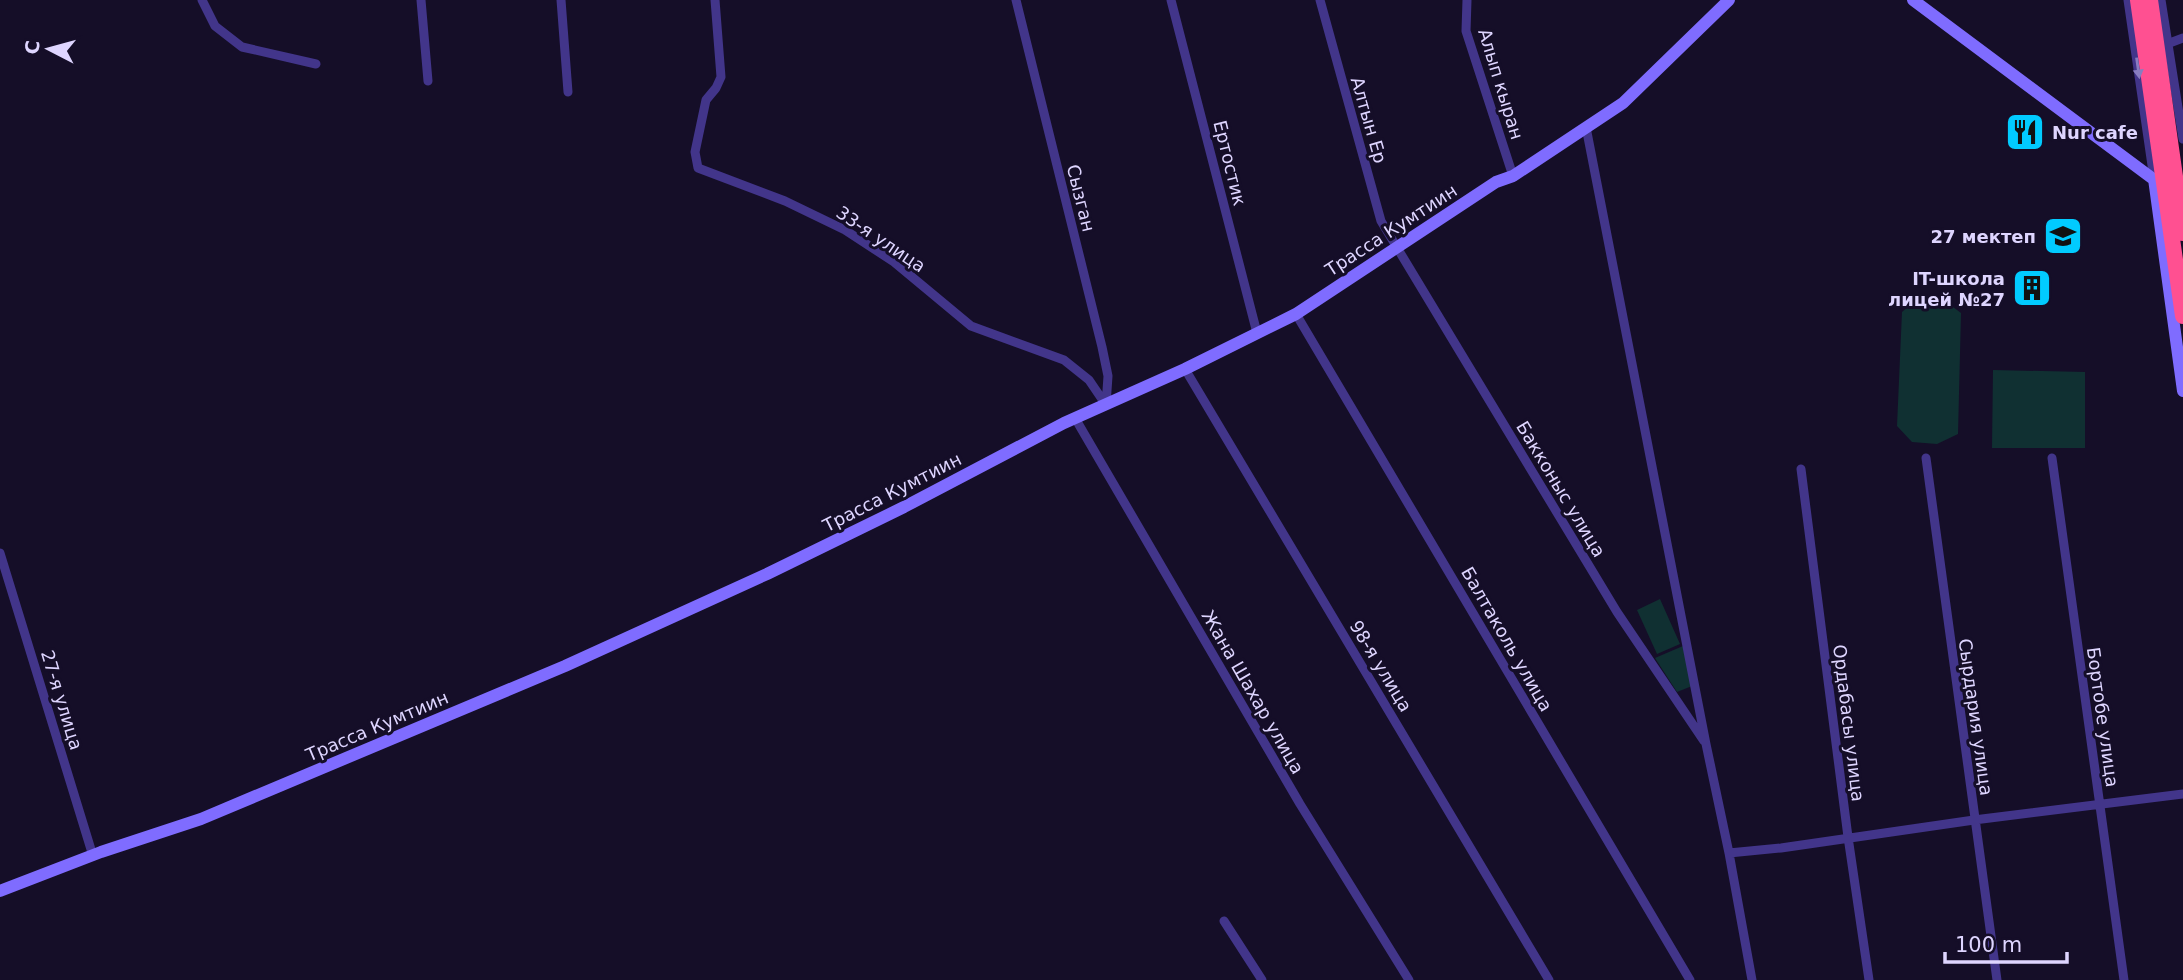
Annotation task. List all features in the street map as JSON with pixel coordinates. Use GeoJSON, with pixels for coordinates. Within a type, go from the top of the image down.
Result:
{"type":"FeatureCollection","features":[{"type":"Feature","properties":{"kind":"highway"},"geometry":{"type":"LineString","coordinates":[[2138,0],[2170,192],[2183,233]]}},
{"type":"Feature","properties":{"kind":"highway"},"geometry":{"type":"LineString","coordinates":[[2150,0],[2183,316]]}},
{"type":"Feature","properties":{"kind":"street"},"geometry":{"type":"LineString","coordinates":[[202,0],[215,26],[242,47],[316,64]]}},
{"type":"Feature","properties":{"kind":"street"},"geometry":{"type":"LineString","coordinates":[[421,0],[428,81]]}},
{"type":"Feature","properties":{"kind":"street"},"geometry":{"type":"LineString","coordinates":[[561,0],[568,92]]}},
{"type":"Feature","properties":{"kind":"street","name":"33-я улица"},"geometry":{"type":"LineString","coordinates":[[715,0],[721,77],[706,100],[695,152],[698,168],[785,201],[845,230],[894,262],[971,326],[1063,360],[1089,380],[1106,405]]}},
{"type":"Feature","properties":{"kind":"street","name":"Сызган"},"geometry":{"type":"LineString","coordinates":[[1016,0],[1102,347],[1108,376],[1106,405]]}},
{"type":"Feature","properties":{"kind":"street","name":"Ертостик"},"geometry":{"type":"LineString","coordinates":[[1171,0],[1257,333]]}},
{"type":"Feature","properties":{"kind":"street","name":"Алтын Ер"},"geometry":{"type":"LineString","coordinates":[[1320,0],[1381,221],[1396,246]]}},
{"type":"Feature","properties":{"kind":"street","name":"Алып кыран"},"geometry":{"type":"LineString","coordinates":[[1467,0],[1466,31],[1513,176]]}},
{"type":"Feature","properties":{"kind":"street","name":"Трасса Кумтиин"},"geometry":{"type":"LineString","coordinates":[[0,891],[201,819],[565,666],[767,574],[1075,418],[1185,369],[1296,314],[1396,246],[1496,182],[1513,176],[1623,103],[1729,0]]}},
{"type":"Feature","properties":{"kind":"street"},"geometry":{"type":"LineString","coordinates":[[1913,0],[2170,192]]}},
{"type":"Feature","properties":{"kind":"street"},"geometry":{"type":"LineString","coordinates":[[2128,0],[2170,192],[2183,391]]}},
{"type":"Feature","properties":{"kind":"street"},"geometry":{"type":"LineString","coordinates":[[2161,0],[2183,139]]}},
{"type":"Feature","properties":{"kind":"street"},"geometry":{"type":"LineString","coordinates":[[2168,44],[2183,37]]}},
{"type":"Feature","properties":{"kind":"street"},"geometry":{"type":"LineString","coordinates":[[1587,127],[1706,744],[1730,853],[1752,980]]}},
{"type":"Feature","properties":{"kind":"street","name":"Бакконыс улица"},"geometry":{"type":"LineString","coordinates":[[1396,246],[1616,612],[1706,744]]}},
{"type":"Feature","properties":{"kind":"street","name":"Балтаколь улица"},"geometry":{"type":"LineString","coordinates":[[1296,314],[1690,980]]}},
{"type":"Feature","properties":{"kind":"street","name":"98-я улица"},"geometry":{"type":"LineString","coordinates":[[1185,369],[1549,980]]}},
{"type":"Feature","properties":{"kind":"street","name":"Жана Шахар улица"},"geometry":{"type":"LineString","coordinates":[[1075,418],[1300,804],[1409,980]]}},
{"type":"Feature","properties":{"kind":"street","name":"Сырдария улица"},"geometry":{"type":"LineString","coordinates":[[1926,458],[1997,980]]}},
{"type":"Feature","properties":{"kind":"street","name":"Бортобе улица"},"geometry":{"type":"LineString","coordinates":[[2052,458],[2124,980]]}},
{"type":"Feature","properties":{"kind":"street","name":"Ордабасы улица"},"geometry":{"type":"LineString","coordinates":[[1801,469],[1848,837],[1870,980]]}},
{"type":"Feature","properties":{"kind":"street","name":"27-я улица"},"geometry":{"type":"LineString","coordinates":[[0,553],[93,856]]}},
{"type":"Feature","properties":{"kind":"street"},"geometry":{"type":"LineString","coordinates":[[1730,853],[2183,794]]}},
{"type":"Feature","properties":{"kind":"street"},"geometry":{"type":"LineString","coordinates":[[1224,921],[1262,980]]}},
{"type":"Feature","properties":{"kind":"green space"},"geometry":{"type":"Polygon","coordinates":[[[1918,298],[1941,298],[1961,313],[1958,434],[1937,444],[1912,442],[1897,426],[1902,312],[1918,298]]]}},
{"type":"Feature","properties":{"kind":"green space"},"geometry":{"type":"Polygon","coordinates":[[[1993,370],[2085,372],[2085,448],[1992,448],[1993,370]]]}},
{"type":"Feature","properties":{"kind":"green space"},"geometry":{"type":"Polygon","coordinates":[[[1660,599],[1680,644],[1657,654],[1637,610],[1660,599]]]}},
{"type":"Feature","properties":{"kind":"green space"},"geometry":{"type":"Polygon","coordinates":[[[1683,646],[1692,686],[1677,692],[1655,658],[1683,646]]]}},
{"type":"Feature","properties":{"kind":"place","name":"Nur cafe"},"geometry":{"type":"Point","coordinates":[2025,132]}},
{"type":"Feature","properties":{"kind":"place","name":"27 мектеп"},"geometry":{"type":"Point","coordinates":[2063,236]}},
{"type":"Feature","properties":{"kind":"place","name":"IT-школа лицей №27"},"geometry":{"type":"Point","coordinates":[2032,288]}}]}
